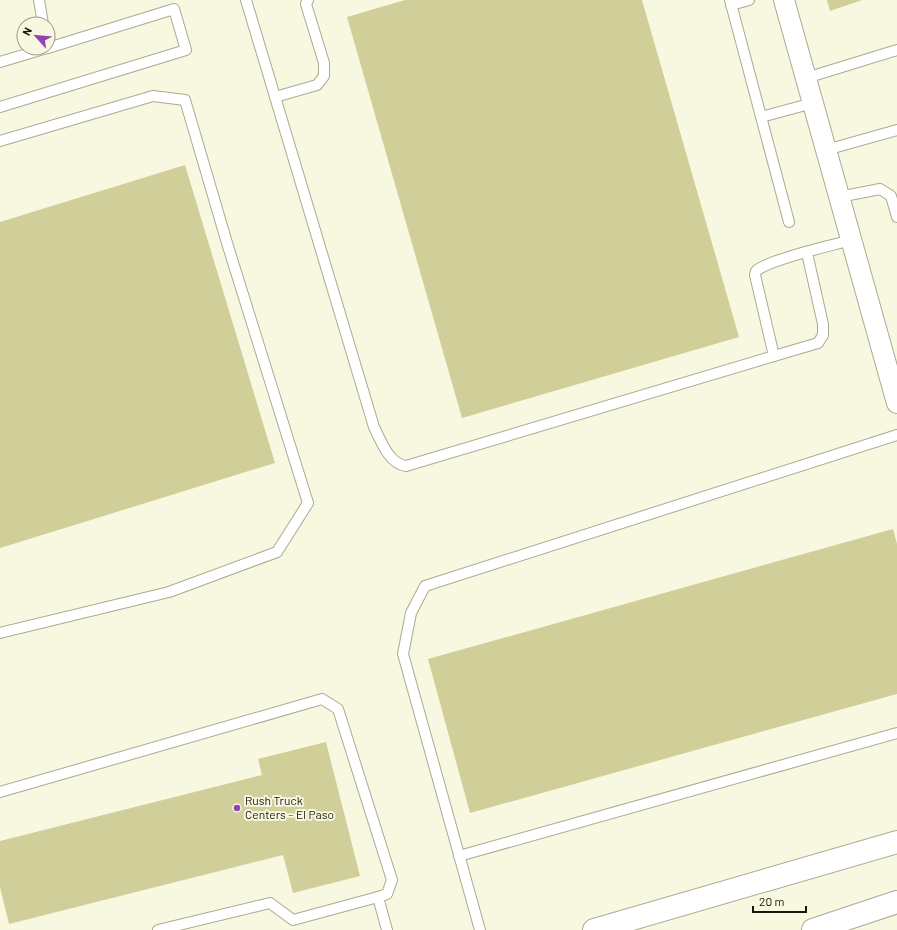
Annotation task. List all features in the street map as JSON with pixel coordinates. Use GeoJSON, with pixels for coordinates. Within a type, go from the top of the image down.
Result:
{"type":"FeatureCollection","features":[{"type":"Feature","properties":{"kind":"main road"},"geometry":{"type":"LineString","coordinates":[[594,930],[897,842]]}},
{"type":"Feature","properties":{"kind":"main road"},"geometry":{"type":"LineString","coordinates":[[814,930],[897,902]]}},
{"type":"Feature","properties":{"kind":"street"},"geometry":{"type":"LineString","coordinates":[[784,0],[897,403]]}},
{"type":"Feature","properties":{"kind":"lane"},"geometry":{"type":"LineString","coordinates":[[40,0],[42,16]]}},
{"type":"Feature","properties":{"kind":"lane"},"geometry":{"type":"LineString","coordinates":[[246,0],[374,427],[391,457],[400,465],[414,463],[818,343],[823,335],[823,324],[807,253]]}},
{"type":"Feature","properties":{"kind":"lane"},"geometry":{"type":"LineString","coordinates":[[275,97],[317,85],[324,76],[324,63],[306,4],[308,0]]}},
{"type":"Feature","properties":{"kind":"lane"},"geometry":{"type":"LineString","coordinates":[[749,0],[730,2],[789,222]]}},
{"type":"Feature","properties":{"kind":"lane"},"geometry":{"type":"LineString","coordinates":[[0,107],[186,50],[174,9],[56,45]]}},
{"type":"Feature","properties":{"kind":"lane"},"geometry":{"type":"LineString","coordinates":[[806,78],[897,50]]}},
{"type":"Feature","properties":{"kind":"lane"},"geometry":{"type":"LineString","coordinates":[[0,62],[20,56]]}},
{"type":"Feature","properties":{"kind":"lane"},"geometry":{"type":"LineString","coordinates":[[0,141],[153,96],[185,100],[227,243],[308,503],[277,552],[169,592],[0,633]]}},
{"type":"Feature","properties":{"kind":"lane"},"geometry":{"type":"LineString","coordinates":[[761,117],[813,103]]}},
{"type":"Feature","properties":{"kind":"lane"},"geometry":{"type":"LineString","coordinates":[[826,150],[897,130]]}},
{"type":"Feature","properties":{"kind":"lane"},"geometry":{"type":"LineString","coordinates":[[839,197],[880,189],[891,196],[897,216]]}},
{"type":"Feature","properties":{"kind":"lane"},"geometry":{"type":"LineString","coordinates":[[774,356],[755,275],[756,271],[774,262],[851,240]]}},
{"type":"Feature","properties":{"kind":"lane"},"geometry":{"type":"LineString","coordinates":[[480,930],[404,654],[411,613],[425,586],[897,435]]}},
{"type":"Feature","properties":{"kind":"lane"},"geometry":{"type":"LineString","coordinates":[[0,792],[322,699],[338,709],[392,880],[387,894],[293,920],[270,903],[158,930]]}},
{"type":"Feature","properties":{"kind":"lane"},"geometry":{"type":"LineString","coordinates":[[459,856],[897,733]]}},
{"type":"Feature","properties":{"kind":"lane"},"geometry":{"type":"LineString","coordinates":[[378,897],[387,930]]}},
{"type":"Feature","properties":{"kind":"building"},"geometry":{"type":"Polygon","coordinates":[[[405,0],[642,0],[739,337],[462,418],[347,17],[405,0]]]}},
{"type":"Feature","properties":{"kind":"building"},"geometry":{"type":"Polygon","coordinates":[[[827,0],[862,0],[830,11],[827,0]]]}},
{"type":"Feature","properties":{"kind":"building"},"geometry":{"type":"Polygon","coordinates":[[[185,165],[275,463],[0,548],[0,222],[185,165]]]}},
{"type":"Feature","properties":{"kind":"building"},"geometry":{"type":"Polygon","coordinates":[[[893,529],[897,544],[897,694],[470,813],[428,659],[893,529]]]}},
{"type":"Feature","properties":{"kind":"building","name":"Rush Truck Centers – El Paso"},"geometry":{"type":"Polygon","coordinates":[[[326,742],[360,876],[293,893],[283,855],[9,924],[0,887],[0,841],[262,775],[258,759],[326,742]]]}},
{"type":"Feature","properties":{"kind":"place","name":"Rush Truck Centers – El Paso"},"geometry":{"type":"Point","coordinates":[237,808]}}]}
